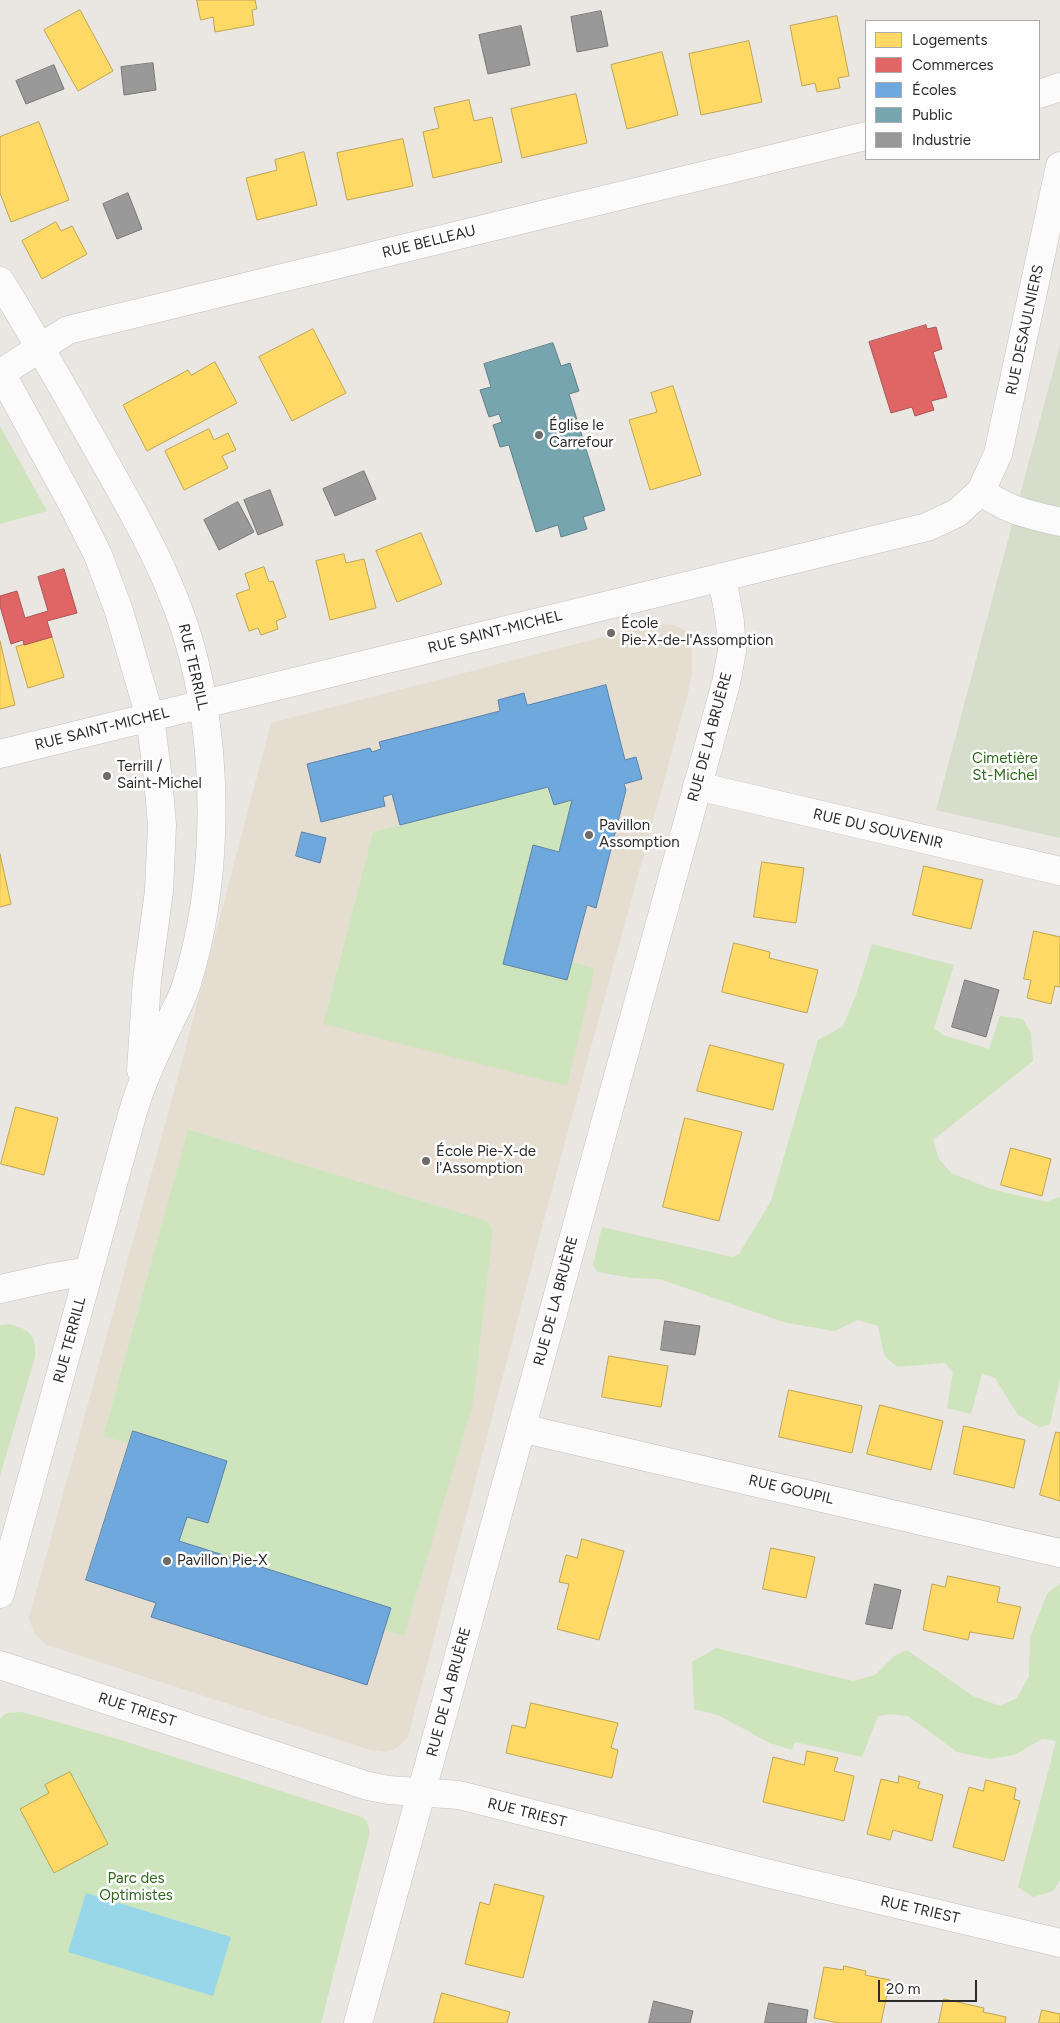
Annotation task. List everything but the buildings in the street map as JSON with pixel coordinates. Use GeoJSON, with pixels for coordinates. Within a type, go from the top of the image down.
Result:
{"type":"FeatureCollection","features":[{"type":"Feature","properties":{"kind":"street"},"geometry":{"type":"LineString","coordinates":[[1040,94],[1060,87]]}},
{"type":"Feature","properties":{"kind":"street","name":"RUE BELLEAU"},"geometry":{"type":"LineString","coordinates":[[0,372],[68,330],[865,136]]}},
{"type":"Feature","properties":{"kind":"street","name":"RUE DESAULNIERS"},"geometry":{"type":"LineString","coordinates":[[981,492],[998,454],[1060,166]]}},
{"type":"Feature","properties":{"kind":"street","name":"RUE TERRILL"},"geometry":{"type":"LineString","coordinates":[[0,281],[41,347],[162,567],[181,615],[194,661],[203,704],[212,776],[211,843],[199,932],[185,988],[140,1086],[0,1594]]}},
{"type":"Feature","properties":{"kind":"street","name":"RUE TERRILL"},"geometry":{"type":"LineString","coordinates":[[0,372],[72,503],[98,555],[119,611],[150,717],[158,779],[161,835],[159,891],[147,980],[140,1086]]}},
{"type":"Feature","properties":{"kind":"street"},"geometry":{"type":"LineString","coordinates":[[981,492],[998,504],[1015,512],[1060,522]]}},
{"type":"Feature","properties":{"kind":"street","name":"RUE SAINT-MICHEL"},"geometry":{"type":"LineString","coordinates":[[0,754],[927,527],[957,513],[981,492]]}},
{"type":"Feature","properties":{"kind":"street","name":"RUE DE LA BRUÈRE"},"geometry":{"type":"LineString","coordinates":[[358,2023],[726,682],[732,651],[730,622],[722,577]]}},
{"type":"Feature","properties":{"kind":"street","name":"RUE DU SOUVENIR"},"geometry":{"type":"LineString","coordinates":[[697,786],[1060,871]]}},
{"type":"Feature","properties":{"kind":"street"},"geometry":{"type":"LineString","coordinates":[[0,1289],[54,1277],[89,1272]]}},
{"type":"Feature","properties":{"kind":"street","name":"RUE GOUPIL"},"geometry":{"type":"LineString","coordinates":[[521,1428],[1060,1553]]}},
{"type":"Feature","properties":{"kind":"street","name":"RUE TRIEST"},"geometry":{"type":"LineString","coordinates":[[0,1664],[368,1786],[390,1790],[459,1795],[766,1873],[1060,1943]]}},
{"type":"Feature","properties":{"kind":"shaded area","name":"École Pie-X-de l'Assomption"},"geometry":{"type":"Polygon","coordinates":[[[653,624],[674,625],[686,631],[692,647],[692,672],[688,693],[551,1193],[408,1737],[397,1748],[387,1752],[370,1750],[47,1645],[34,1633],[29,1618],[175,1088],[271,723],[653,624]],[[606,685],[527,705],[498,700],[500,711],[379,742],[381,749],[372,752],[370,748],[307,764],[321,822],[385,806],[383,797],[392,794],[400,825],[373,832],[326,1011],[566,1086],[595,968],[572,962],[587,905],[596,907],[626,790],[624,784],[642,779],[636,757],[625,760],[606,685]],[[302,832],[296,857],[319,863],[326,838],[302,832]],[[188,1129],[103,1435],[129,1443],[86,1580],[156,1603],[152,1616],[384,1629],[404,1636],[473,1404],[493,1231],[487,1221],[188,1129]]]}},
{"type":"Feature","properties":{"kind":"green space","name":"Cimetière St-Michel"},"geometry":{"type":"Polygon","coordinates":[[[1060,345],[1060,838],[936,810],[1060,345]]]}},
{"type":"Feature","properties":{"kind":"green space"},"geometry":{"type":"Polygon","coordinates":[[[0,426],[47,511],[0,524],[0,426]]]}},
{"type":"Feature","properties":{"kind":"green space"},"geometry":{"type":"Polygon","coordinates":[[[548,787],[554,805],[572,800],[559,852],[533,846],[503,963],[567,980],[572,962],[595,968],[567,1086],[323,1024],[373,832],[548,787]]]}},
{"type":"Feature","properties":{"kind":"green space"},"geometry":{"type":"Polygon","coordinates":[[[872,944],[954,965],[934,1028],[943,1035],[989,1049],[1000,1016],[1023,1019],[1031,1033],[1033,1061],[933,1140],[939,1159],[951,1173],[991,1189],[1046,1202],[1060,1197],[1060,1378],[1050,1424],[1039,1427],[1018,1415],[995,1378],[982,1373],[971,1414],[947,1408],[953,1372],[945,1363],[897,1367],[884,1355],[878,1326],[858,1320],[834,1331],[783,1322],[660,1279],[632,1278],[597,1272],[593,1264],[602,1227],[732,1257],[739,1254],[771,1201],[818,1040],[843,1026],[856,995],[872,944]]]}},
{"type":"Feature","properties":{"kind":"green space"},"geometry":{"type":"Polygon","coordinates":[[[188,1129],[487,1221],[493,1231],[473,1404],[404,1636],[384,1629],[391,1608],[179,1541],[187,1517],[208,1523],[227,1461],[133,1432],[129,1443],[103,1436],[188,1129]]]}},
{"type":"Feature","properties":{"kind":"green space"},"geometry":{"type":"Polygon","coordinates":[[[7,1324],[30,1333],[33,1338],[35,1357],[0,1476],[0,1325],[7,1324]]]}},
{"type":"Feature","properties":{"kind":"green space"},"geometry":{"type":"Polygon","coordinates":[[[1060,1583],[1060,1880],[1053,1891],[1033,1897],[1018,1887],[1056,1741],[1042,1739],[1014,1755],[990,1759],[957,1752],[908,1716],[891,1714],[878,1716],[862,1757],[795,1742],[792,1750],[770,1743],[718,1715],[694,1709],[692,1662],[716,1648],[853,1681],[875,1675],[894,1656],[907,1650],[973,1696],[1000,1706],[1017,1698],[1029,1676],[1030,1637],[1047,1594],[1060,1583]]]}},
{"type":"Feature","properties":{"kind":"green space","name":"Parc des Optimistes"},"geometry":{"type":"Polygon","coordinates":[[[22,1712],[121,1740],[362,1817],[367,1822],[370,1832],[321,2023],[0,2023],[0,1719],[6,1713],[22,1712]]]}},
{"type":"Feature","properties":{"kind":"water"},"geometry":{"type":"Polygon","coordinates":[[[86,1893],[231,1937],[213,1996],[68,1952],[86,1893]]]}},
{"type":"Feature","properties":{"kind":"place","name":"Église le Carrefour"},"geometry":{"type":"Point","coordinates":[539,435]}},
{"type":"Feature","properties":{"kind":"place","name":"École Pie-X-de-l'Assomption"},"geometry":{"type":"Point","coordinates":[611,633]}},
{"type":"Feature","properties":{"kind":"place","name":"Terrill / Saint-Michel"},"geometry":{"type":"Point","coordinates":[107,776]}},
{"type":"Feature","properties":{"kind":"place","name":"Pavillon Assomption"},"geometry":{"type":"Point","coordinates":[589,835]}},
{"type":"Feature","properties":{"kind":"place","name":"École Pie-X-de l'Assomption"},"geometry":{"type":"Point","coordinates":[426,1161]}},
{"type":"Feature","properties":{"kind":"place","name":"Pavillon Pie-X"},"geometry":{"type":"Point","coordinates":[167,1561]}}]}
